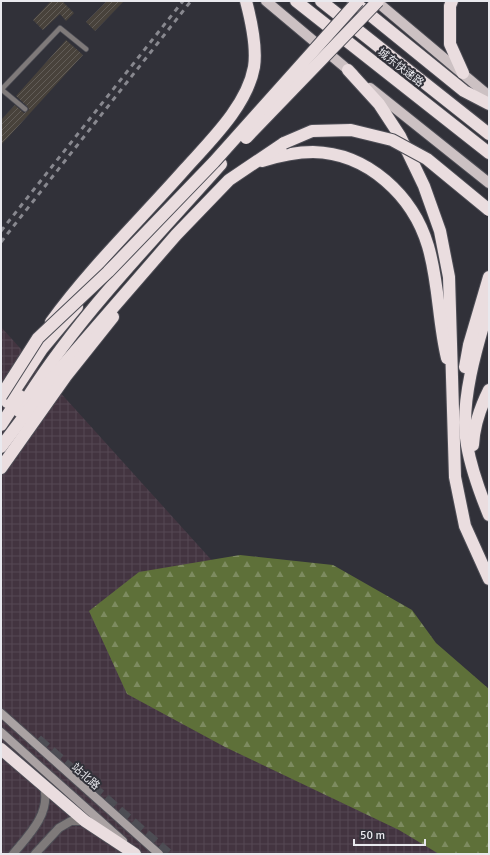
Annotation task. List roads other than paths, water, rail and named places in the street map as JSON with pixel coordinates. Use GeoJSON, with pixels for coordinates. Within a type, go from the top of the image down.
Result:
{"type":"FeatureCollection","features":[{"type":"Feature","properties":{"kind":"highway"},"geometry":{"type":"LineString","coordinates":[[1,396],[38,338],[78,285],[149,210],[226,122],[243,98],[254,67],[253,33],[246,1]]}},
{"type":"Feature","properties":{"kind":"highway","name":"城东快速路"},"geometry":{"type":"LineString","coordinates":[[296,1],[489,153]]}},
{"type":"Feature","properties":{"kind":"highway","name":"城东快速路"},"geometry":{"type":"LineString","coordinates":[[321,1],[489,134]]}},
{"type":"Feature","properties":{"kind":"highway"},"geometry":{"type":"LineString","coordinates":[[353,1],[464,91],[489,104]]}},
{"type":"Feature","properties":{"kind":"highway"},"geometry":{"type":"LineString","coordinates":[[38,338],[99,280],[214,162],[358,1]]}},
{"type":"Feature","properties":{"kind":"highway"},"geometry":{"type":"LineString","coordinates":[[1,441],[43,372],[118,280],[221,164],[377,1]]}},
{"type":"Feature","properties":{"kind":"highway"},"geometry":{"type":"LineString","coordinates":[[452,1],[450,6],[450,44],[463,73]]}},
{"type":"Feature","properties":{"kind":"highway"},"geometry":{"type":"LineString","coordinates":[[348,70],[379,104],[400,136],[424,186],[440,231],[449,277],[455,477],[465,526],[489,579]]}},
{"type":"Feature","properties":{"kind":"highway"},"geometry":{"type":"LineString","coordinates":[[1,446],[59,370],[140,274],[229,180],[284,143],[312,131],[351,130],[392,140],[427,159],[489,210]]}},
{"type":"Feature","properties":{"kind":"highway"},"geometry":{"type":"LineString","coordinates":[[253,163],[286,155],[314,152],[339,157],[368,168],[392,186],[421,225],[438,292],[445,349],[453,384]]}},
{"type":"Feature","properties":{"kind":"highway"},"geometry":{"type":"LineString","coordinates":[[1,468],[66,376],[109,324],[140,274]]}},
{"type":"Feature","properties":{"kind":"highway"},"geometry":{"type":"LineString","coordinates":[[454,421],[468,345],[489,278]]}},
{"type":"Feature","properties":{"kind":"highway"},"geometry":{"type":"LineString","coordinates":[[1,410],[42,349],[99,280]]}},
{"type":"Feature","properties":{"kind":"highway"},"geometry":{"type":"LineString","coordinates":[[1,425],[39,367],[77,318],[118,280]]}},
{"type":"Feature","properties":{"kind":"highway"},"geometry":{"type":"LineString","coordinates":[[489,306],[474,358],[465,415],[467,444],[489,515]]}},
{"type":"Feature","properties":{"kind":"highway"},"geometry":{"type":"LineString","coordinates":[[483,499],[472,456],[473,434],[480,409],[489,390]]}},
{"type":"Feature","properties":{"kind":"highway"},"geometry":{"type":"LineString","coordinates":[[1,749],[85,821],[135,854]]}},
{"type":"Feature","properties":{"kind":"main road"},"geometry":{"type":"LineString","coordinates":[[266,1],[348,70],[489,184]]}},
{"type":"Feature","properties":{"kind":"main road"},"geometry":{"type":"LineString","coordinates":[[377,1],[489,96]]}},
{"type":"Feature","properties":{"kind":"street","name":"站北路"},"geometry":{"type":"LineString","coordinates":[[1,713],[159,854]]}},
{"type":"Feature","properties":{"kind":"street"},"geometry":{"type":"LineString","coordinates":[[1,732],[138,854]]}},
{"type":"Feature","properties":{"kind":"street"},"geometry":{"type":"LineString","coordinates":[[13,854],[42,817],[47,797],[44,786]]}},
{"type":"Feature","properties":{"kind":"street"},"geometry":{"type":"LineString","coordinates":[[35,854],[59,828],[71,821],[85,821]]}},
{"type":"Feature","properties":{"kind":"lane"},"geometry":{"type":"LineString","coordinates":[[25,109],[1,89],[60,28],[86,49]]}},
{"type":"Feature","properties":{"kind":"tunnel"},"geometry":{"type":"LineString","coordinates":[[37,740],[167,854]]}},
{"type":"Feature","properties":{"kind":"railway"},"geometry":{"type":"LineString","coordinates":[[1,231],[183,1]]}},
{"type":"Feature","properties":{"kind":"railway"},"geometry":{"type":"LineString","coordinates":[[1,242],[191,1]]}}]}
